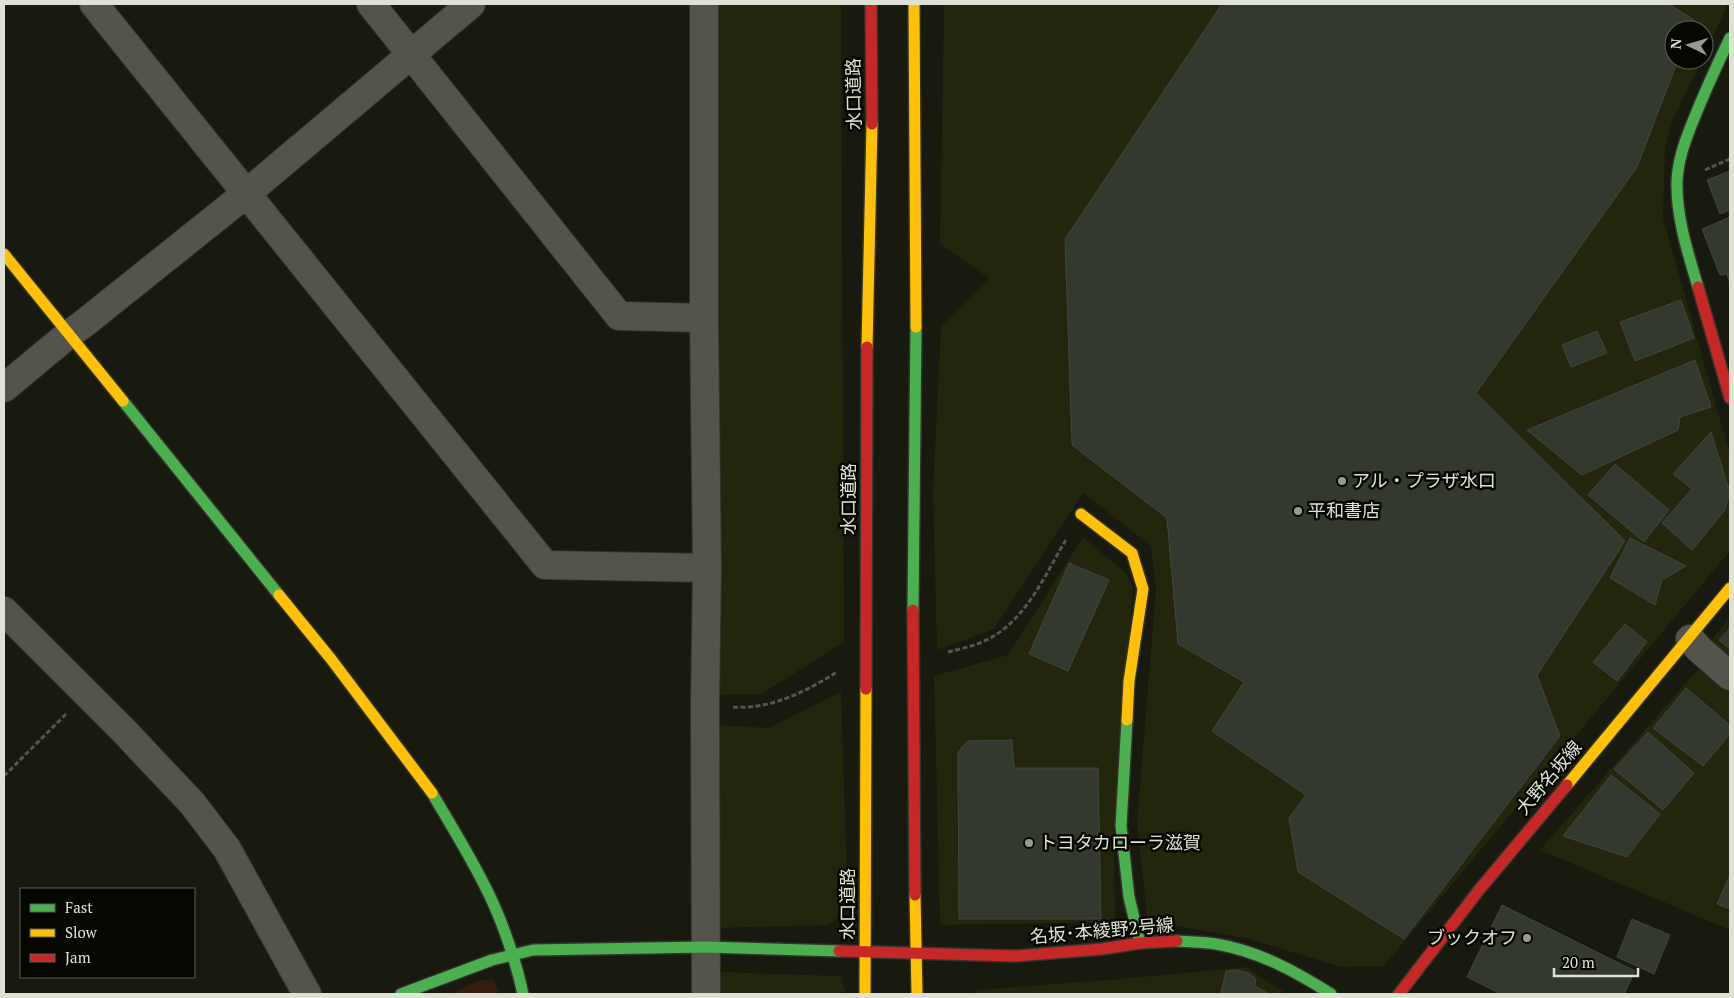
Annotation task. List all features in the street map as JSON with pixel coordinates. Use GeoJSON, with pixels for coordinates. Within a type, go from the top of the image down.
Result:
{"type":"FeatureCollection","features":[{"type":"Feature","properties":{"kind":"main road","name":"水口道路"},"geometry":{"type":"LineString","coordinates":[[865,994],[867,331],[872,151],[871,4]]}},
{"type":"Feature","properties":{"kind":"main road"},"geometry":{"type":"LineString","coordinates":[[914,4],[916,279],[913,632],[914,872],[917,994]]}},
{"type":"Feature","properties":{"kind":"main road"},"geometry":{"type":"LineString","coordinates":[[1730,38],[1702,98],[1680,156],[1678,181],[1678,202],[1684,240],[1730,398]]}},
{"type":"Feature","properties":{"kind":"main road"},"geometry":{"type":"LineString","coordinates":[[4,254],[331,659],[427,785],[473,863],[490,896],[519,977],[523,994]]}},
{"type":"Feature","properties":{"kind":"main road"},"geometry":{"type":"LineString","coordinates":[[1081,514],[1132,553],[1143,589],[1129,681],[1121,826],[1129,897],[1140,943]]}},
{"type":"Feature","properties":{"kind":"main road","name":"大野名坂線"},"geometry":{"type":"LineString","coordinates":[[1399,994],[1418,967],[1530,826],[1690,639],[1730,588]]}},
{"type":"Feature","properties":{"kind":"main road","name":"名坂･本綾野2号線"},"geometry":{"type":"LineString","coordinates":[[401,994],[476,965],[511,954],[533,950],[705,947],[1016,956],[1176,941],[1216,944],[1258,955],[1298,973],[1332,994]]}},
{"type":"Feature","properties":{"kind":"street"},"geometry":{"type":"LineString","coordinates":[[94,4],[545,566],[707,568]]}},
{"type":"Feature","properties":{"kind":"street"},"geometry":{"type":"LineString","coordinates":[[370,4],[412,54],[619,316],[704,318]]}},
{"type":"Feature","properties":{"kind":"street"},"geometry":{"type":"LineString","coordinates":[[4,388],[68,334],[82,325],[247,193],[471,4]]}},
{"type":"Feature","properties":{"kind":"street"},"geometry":{"type":"LineString","coordinates":[[704,4],[704,318],[707,568],[705,704],[706,994]]}},
{"type":"Feature","properties":{"kind":"street"},"geometry":{"type":"LineString","coordinates":[[4,612],[124,730],[192,803],[227,849],[307,994]]}},
{"type":"Feature","properties":{"kind":"street"},"geometry":{"type":"LineString","coordinates":[[1690,639],[1730,676]]}},
{"type":"Feature","properties":{"kind":"path"},"geometry":{"type":"LineString","coordinates":[[948,652],[982,642],[997,634],[1014,621],[1025,608],[1081,514]]}},
{"type":"Feature","properties":{"kind":"path"},"geometry":{"type":"LineString","coordinates":[[705,704],[741,707],[776,702],[810,689],[844,668]]}},
{"type":"Feature","properties":{"kind":"path"},"geometry":{"type":"LineString","coordinates":[[4,776],[86,693]]}},
{"type":"Feature","properties":{"kind":"shaded area"},"geometry":{"type":"Polygon","coordinates":[[[718,4],[841,4],[844,642],[762,694],[715,695],[718,4]]]}},
{"type":"Feature","properties":{"kind":"shaded area","name":"アル・プラザ水口"},"geometry":{"type":"Polygon","coordinates":[[[944,4],[1726,4],[1725,11],[1714,35],[1714,20],[1664,20],[1664,70],[1697,70],[1672,122],[1665,148],[1663,218],[1730,455],[1730,551],[1384,966],[1341,967],[1250,939],[1177,926],[1159,925],[1147,916],[1137,823],[1156,588],[1151,546],[1083,493],[994,629],[937,650],[933,491],[941,326],[989,278],[940,244],[944,4]]]}},
{"type":"Feature","properties":{"kind":"shaded area"},"geometry":{"type":"Polygon","coordinates":[[[1083,537],[1126,573],[1133,588],[1114,842],[1115,922],[940,925],[934,676],[1008,655],[1083,537]]]}},
{"type":"Feature","properties":{"kind":"shaded area"},"geometry":{"type":"Polygon","coordinates":[[[1730,617],[1730,658],[1710,642],[1730,617]]]}},
{"type":"Feature","properties":{"kind":"shaded area"},"geometry":{"type":"Polygon","coordinates":[[[1698,669],[1730,692],[1730,930],[1540,850],[1698,669]]]}},
{"type":"Feature","properties":{"kind":"shaded area"},"geometry":{"type":"Polygon","coordinates":[[[841,692],[848,909],[829,925],[717,928],[717,725],[769,728],[841,692]]]}},
{"type":"Feature","properties":{"kind":"shaded area"},"geometry":{"type":"Polygon","coordinates":[[[1246,967],[1287,994],[972,994],[977,990],[1246,967]]]}},
{"type":"Feature","properties":{"kind":"shaded area"},"geometry":{"type":"Polygon","coordinates":[[[719,972],[841,976],[846,994],[718,994],[719,972]]]}},
{"type":"Feature","properties":{"kind":"shaded area"},"geometry":{"type":"Polygon","coordinates":[[[494,979],[499,994],[450,994],[477,981],[494,979]]]}},
{"type":"Feature","properties":{"kind":"building","name":"アル・プラザ水口"},"geometry":{"type":"Polygon","coordinates":[[[1222,4],[1669,4],[1694,20],[1664,20],[1664,70],[1674,70],[1637,167],[1476,393],[1625,541],[1537,675],[1560,736],[1404,939],[1298,872],[1289,818],[1306,795],[1212,731],[1244,682],[1178,644],[1167,518],[1072,445],[1065,239],[1222,4]]]}},
{"type":"Feature","properties":{"kind":"building"},"geometry":{"type":"Polygon","coordinates":[[[1730,171],[1730,210],[1720,214],[1707,180],[1730,171]]]}},
{"type":"Feature","properties":{"kind":"building"},"geometry":{"type":"Polygon","coordinates":[[[1730,217],[1730,284],[1727,274],[1720,275],[1702,229],[1730,217]]]}},
{"type":"Feature","properties":{"kind":"building"},"geometry":{"type":"Polygon","coordinates":[[[1681,300],[1694,338],[1635,361],[1620,322],[1681,300]]]}},
{"type":"Feature","properties":{"kind":"building"},"geometry":{"type":"Polygon","coordinates":[[[1597,331],[1607,353],[1571,367],[1562,345],[1597,331]]]}},
{"type":"Feature","properties":{"kind":"building"},"geometry":{"type":"Polygon","coordinates":[[[1695,360],[1711,407],[1680,417],[1678,430],[1582,475],[1527,430],[1695,360]]]}},
{"type":"Feature","properties":{"kind":"building"},"geometry":{"type":"Polygon","coordinates":[[[1711,432],[1730,493],[1725,510],[1692,550],[1662,523],[1692,489],[1673,474],[1711,432]]]}},
{"type":"Feature","properties":{"kind":"building"},"geometry":{"type":"Polygon","coordinates":[[[1615,464],[1669,510],[1644,542],[1588,495],[1615,464]]]}},
{"type":"Feature","properties":{"kind":"building"},"geometry":{"type":"Polygon","coordinates":[[[1630,538],[1686,566],[1662,580],[1655,605],[1610,578],[1630,538]]]}},
{"type":"Feature","properties":{"kind":"building"},"geometry":{"type":"Polygon","coordinates":[[[1069,563],[1109,580],[1068,671],[1029,654],[1069,563]]]}},
{"type":"Feature","properties":{"kind":"building"},"geometry":{"type":"Polygon","coordinates":[[[1625,624],[1647,642],[1617,681],[1593,662],[1625,624]]]}},
{"type":"Feature","properties":{"kind":"building"},"geometry":{"type":"Polygon","coordinates":[[[1730,628],[1730,649],[1719,640],[1730,628]]]}},
{"type":"Feature","properties":{"kind":"building"},"geometry":{"type":"Polygon","coordinates":[[[1686,688],[1730,725],[1730,734],[1703,766],[1653,728],[1686,688]]]}},
{"type":"Feature","properties":{"kind":"building"},"geometry":{"type":"Polygon","coordinates":[[[1648,732],[1694,773],[1663,810],[1614,769],[1648,732]]]}},
{"type":"Feature","properties":{"kind":"building","name":"トヨタカローラ滋賀"},"geometry":{"type":"Polygon","coordinates":[[[1012,740],[1014,768],[1098,768],[1101,919],[959,919],[958,752],[968,741],[1012,740]]]}},
{"type":"Feature","properties":{"kind":"building"},"geometry":{"type":"Polygon","coordinates":[[[1611,775],[1660,814],[1627,857],[1563,836],[1611,775]]]}},
{"type":"Feature","properties":{"kind":"building"},"geometry":{"type":"Polygon","coordinates":[[[1730,875],[1730,909],[1717,904],[1730,875]]]}},
{"type":"Feature","properties":{"kind":"building","name":"ブックオフ"},"geometry":{"type":"Polygon","coordinates":[[[1502,905],[1635,971],[1624,994],[1501,994],[1467,977],[1502,905]]]}},
{"type":"Feature","properties":{"kind":"building"},"geometry":{"type":"Polygon","coordinates":[[[1632,919],[1670,935],[1654,974],[1617,957],[1632,919]]]}},
{"type":"Feature","properties":{"kind":"building"},"geometry":{"type":"Polygon","coordinates":[[[1237,970],[1249,973],[1256,979],[1255,986],[1269,994],[1221,994],[1226,971],[1237,970]]]}},
{"type":"Feature","properties":{"kind":"traffic: fast"},"geometry":{"type":"LineString","coordinates":[[1698,287],[1678,208],[1677,181],[1682,153],[1691,126],[1730,38]]}},
{"type":"Feature","properties":{"kind":"traffic: fast"},"geometry":{"type":"LineString","coordinates":[[913,610],[916,327]]}},
{"type":"Feature","properties":{"kind":"traffic: fast"},"geometry":{"type":"LineString","coordinates":[[123,401],[279,595]]}},
{"type":"Feature","properties":{"kind":"traffic: fast"},"geometry":{"type":"LineString","coordinates":[[1127,720],[1121,826],[1129,897],[1140,943]]}},
{"type":"Feature","properties":{"kind":"traffic: fast"},"geometry":{"type":"LineString","coordinates":[[432,793],[472,861],[493,903],[510,948],[523,994]]}},
{"type":"Feature","properties":{"kind":"traffic: fast"},"geometry":{"type":"LineString","coordinates":[[1177,941],[1216,944],[1247,952],[1276,963],[1304,977],[1331,994]]}},
{"type":"Feature","properties":{"kind":"traffic: fast"},"geometry":{"type":"LineString","coordinates":[[401,994],[492,960],[533,950],[705,947],[839,951]]}},
{"type":"Feature","properties":{"kind":"traffic: slow"},"geometry":{"type":"LineString","coordinates":[[914,4],[916,327]]}},
{"type":"Feature","properties":{"kind":"traffic: slow"},"geometry":{"type":"LineString","coordinates":[[867,347],[872,124]]}},
{"type":"Feature","properties":{"kind":"traffic: slow"},"geometry":{"type":"LineString","coordinates":[[4,254],[123,401]]}},
{"type":"Feature","properties":{"kind":"traffic: slow"},"geometry":{"type":"LineString","coordinates":[[1081,514],[1132,553],[1143,589],[1129,681],[1127,720]]}},
{"type":"Feature","properties":{"kind":"traffic: slow"},"geometry":{"type":"LineString","coordinates":[[1567,785],[1730,588]]}},
{"type":"Feature","properties":{"kind":"traffic: slow"},"geometry":{"type":"LineString","coordinates":[[279,595],[331,659],[432,793]]}},
{"type":"Feature","properties":{"kind":"traffic: slow"},"geometry":{"type":"LineString","coordinates":[[865,994],[866,689]]}},
{"type":"Feature","properties":{"kind":"traffic: slow"},"geometry":{"type":"LineString","coordinates":[[915,895],[917,994]]}},
{"type":"Feature","properties":{"kind":"traffic: jam"},"geometry":{"type":"LineString","coordinates":[[871,4],[872,124]]}},
{"type":"Feature","properties":{"kind":"traffic: jam"},"geometry":{"type":"LineString","coordinates":[[1698,287],[1730,398]]}},
{"type":"Feature","properties":{"kind":"traffic: jam"},"geometry":{"type":"LineString","coordinates":[[866,689],[867,347]]}},
{"type":"Feature","properties":{"kind":"traffic: jam"},"geometry":{"type":"LineString","coordinates":[[913,610],[915,895]]}},
{"type":"Feature","properties":{"kind":"traffic: jam"},"geometry":{"type":"LineString","coordinates":[[1399,994],[1479,890],[1567,785]]}},
{"type":"Feature","properties":{"kind":"traffic: jam"},"geometry":{"type":"LineString","coordinates":[[839,951],[1015,956],[1177,941]]}},
{"type":"Feature","properties":{"kind":"place","name":"アル・プラザ水口"},"geometry":{"type":"Point","coordinates":[1342,481]}},
{"type":"Feature","properties":{"kind":"place","name":"平和書店"},"geometry":{"type":"Point","coordinates":[1298,511]}},
{"type":"Feature","properties":{"kind":"place","name":"トヨタカローラ滋賀"},"geometry":{"type":"Point","coordinates":[1029,843]}},
{"type":"Feature","properties":{"kind":"place","name":"ブックオフ"},"geometry":{"type":"Point","coordinates":[1527,938]}}]}
